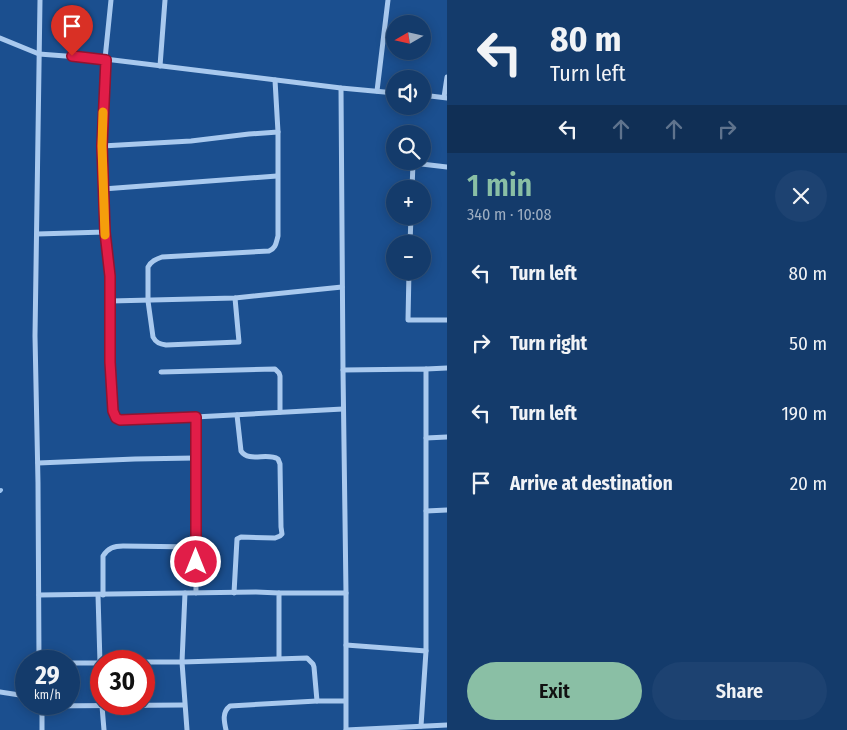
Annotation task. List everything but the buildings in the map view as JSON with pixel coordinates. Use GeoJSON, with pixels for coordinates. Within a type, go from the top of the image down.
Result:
{"type":"FeatureCollection","features":[{"type":"Feature","properties":{"kind":"street"},"geometry":{"type":"LineString","coordinates":[[39,650],[35,336],[40,0]]}},
{"type":"Feature","properties":{"kind":"street"},"geometry":{"type":"LineString","coordinates":[[111,0],[102,146],[105,232],[110,276],[110,362],[113,411],[116,418],[120,420],[344,409]]}},
{"type":"Feature","properties":{"kind":"street"},"geometry":{"type":"LineString","coordinates":[[160,66],[165,0]]}},
{"type":"Feature","properties":{"kind":"street"},"geometry":{"type":"LineString","coordinates":[[377,91],[388,0]]}},
{"type":"Feature","properties":{"kind":"street"},"geometry":{"type":"LineString","coordinates":[[0,38],[39,54],[386,92]]}},
{"type":"Feature","properties":{"kind":"street"},"geometry":{"type":"LineString","coordinates":[[431,96],[446,97],[447,77]]}},
{"type":"Feature","properties":{"kind":"street"},"geometry":{"type":"LineString","coordinates":[[236,298],[239,342],[166,345],[156,342],[153,337],[148,301],[148,267],[154,260],[162,257],[269,251],[276,245],[278,236],[278,132],[275,80]]}},
{"type":"Feature","properties":{"kind":"street"},"geometry":{"type":"LineString","coordinates":[[341,88],[346,730],[417,728],[447,725]]}},
{"type":"Feature","properties":{"kind":"street"},"geometry":{"type":"LineString","coordinates":[[102,146],[278,132]]}},
{"type":"Feature","properties":{"kind":"street"},"geometry":{"type":"LineString","coordinates":[[412,180],[413,163],[447,167]]}},
{"type":"Feature","properties":{"kind":"street"},"geometry":{"type":"LineString","coordinates":[[103,189],[278,176]]}},
{"type":"Feature","properties":{"kind":"street"},"geometry":{"type":"LineString","coordinates":[[37,234],[105,232]]}},
{"type":"Feature","properties":{"kind":"street"},"geometry":{"type":"LineString","coordinates":[[409,280],[408,320],[447,320]]}},
{"type":"Feature","properties":{"kind":"street"},"geometry":{"type":"LineString","coordinates":[[110,301],[236,298],[342,287]]}},
{"type":"Feature","properties":{"kind":"street"},"geometry":{"type":"LineString","coordinates":[[343,370],[447,368]]}},
{"type":"Feature","properties":{"kind":"street"},"geometry":{"type":"LineString","coordinates":[[161,372],[275,369],[280,376],[280,412]]}},
{"type":"Feature","properties":{"kind":"street"},"geometry":{"type":"LineString","coordinates":[[417,728],[426,650],[426,369]]}},
{"type":"Feature","properties":{"kind":"street"},"geometry":{"type":"LineString","coordinates":[[234,593],[237,539],[241,537],[275,538],[282,534],[280,464],[278,459],[271,456],[248,457],[243,454],[241,451],[237,415]]}},
{"type":"Feature","properties":{"kind":"street"},"geometry":{"type":"LineString","coordinates":[[196,417],[196,593]]}},
{"type":"Feature","properties":{"kind":"street"},"geometry":{"type":"LineString","coordinates":[[426,438],[447,437]]}},
{"type":"Feature","properties":{"kind":"street"},"geometry":{"type":"LineString","coordinates":[[38,463],[195,458]]}},
{"type":"Feature","properties":{"kind":"street"},"geometry":{"type":"LineString","coordinates":[[426,511],[447,510]]}},
{"type":"Feature","properties":{"kind":"street"},"geometry":{"type":"LineString","coordinates":[[100,650],[101,594],[106,551],[116,546],[196,547]]}},
{"type":"Feature","properties":{"kind":"street"},"geometry":{"type":"LineString","coordinates":[[185,593],[182,662],[187,730]]}},
{"type":"Feature","properties":{"kind":"street"},"geometry":{"type":"LineString","coordinates":[[279,593],[279,658]]}},
{"type":"Feature","properties":{"kind":"street"},"geometry":{"type":"LineString","coordinates":[[38,595],[346,593]]}},
{"type":"Feature","properties":{"kind":"street"},"geometry":{"type":"LineString","coordinates":[[346,645],[426,650]]}},
{"type":"Feature","properties":{"kind":"street"},"geometry":{"type":"LineString","coordinates":[[155,662],[307,658],[314,668],[317,702]]}},
{"type":"Feature","properties":{"kind":"street"},"geometry":{"type":"LineString","coordinates":[[0,692],[15,694]]}},
{"type":"Feature","properties":{"kind":"street"},"geometry":{"type":"LineString","coordinates":[[226,730],[224,716],[226,709],[230,706],[345,701]]}},
{"type":"Feature","properties":{"kind":"street"},"geometry":{"type":"LineString","coordinates":[[155,705],[184,705]]}},
{"type":"Feature","properties":{"kind":"street"},"geometry":{"type":"LineString","coordinates":[[42,715],[42,730]]}},
{"type":"Feature","properties":{"kind":"street"},"geometry":{"type":"LineString","coordinates":[[103,715],[104,730]]}},
{"type":"Feature","properties":{"kind":"slow traffic"},"geometry":{"type":"LineString","coordinates":[[103,112],[102,146],[105,235]]}},
{"type":"Feature","properties":{"kind":"route"},"geometry":{"type":"LineString","coordinates":[[72,56],[106,60],[102,146],[105,232],[110,276],[110,362],[113,411],[116,418],[120,420],[196,417],[196,562]]}}]}
